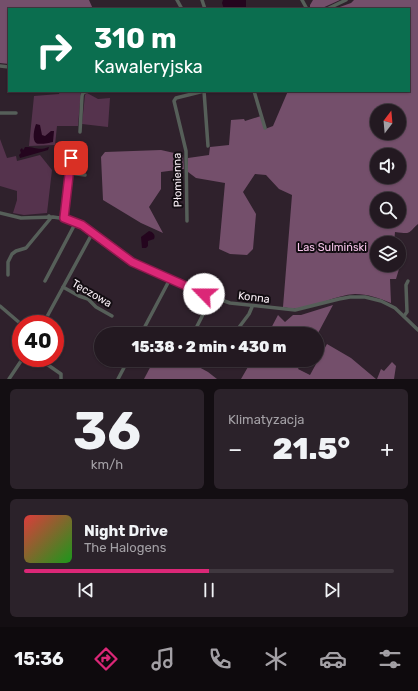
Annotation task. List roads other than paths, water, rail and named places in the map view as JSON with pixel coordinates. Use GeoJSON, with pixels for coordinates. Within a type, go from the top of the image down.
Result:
{"type":"FeatureCollection","features":[{"type":"Feature","properties":{"kind":"street"},"geometry":{"type":"LineString","coordinates":[[329,8],[346,0]]}},
{"type":"Feature","properties":{"kind":"street"},"geometry":{"type":"LineString","coordinates":[[80,132],[82,96],[83,93],[86,92]]}},
{"type":"Feature","properties":{"kind":"street","name":"Płomienna"},"geometry":{"type":"LineString","coordinates":[[187,221],[186,151],[174,101],[176,98],[200,92]]}},
{"type":"Feature","properties":{"kind":"street"},"geometry":{"type":"LineString","coordinates":[[204,92],[208,146]]}},
{"type":"Feature","properties":{"kind":"street"},"geometry":{"type":"LineString","coordinates":[[254,92],[265,128]]}},
{"type":"Feature","properties":{"kind":"street"},"geometry":{"type":"LineString","coordinates":[[0,113],[16,114]]}},
{"type":"Feature","properties":{"kind":"street"},"geometry":{"type":"LineString","coordinates":[[64,218],[71,158]]}},
{"type":"Feature","properties":{"kind":"street"},"geometry":{"type":"LineString","coordinates":[[69,173],[85,175]]}},
{"type":"Feature","properties":{"kind":"street","name":"Konna"},"geometry":{"type":"LineString","coordinates":[[0,213],[21,218],[49,216],[64,218],[76,222],[93,232],[132,262],[212,297],[230,303],[252,307],[295,310],[339,299],[360,297],[381,301],[395,308],[418,330]]}},
{"type":"Feature","properties":{"kind":"street"},"geometry":{"type":"LineString","coordinates":[[8,275],[8,262],[12,254],[26,248],[50,218],[49,216]]}},
{"type":"Feature","properties":{"kind":"street"},"geometry":{"type":"LineString","coordinates":[[45,281],[76,222]]}},
{"type":"Feature","properties":{"kind":"street","name":"Tęczowa"},"geometry":{"type":"LineString","coordinates":[[48,315],[93,232]]}},
{"type":"Feature","properties":{"kind":"street"},"geometry":{"type":"LineString","coordinates":[[145,327],[170,279]]}},
{"type":"Feature","properties":{"kind":"street"},"geometry":{"type":"LineString","coordinates":[[404,316],[407,312],[406,285],[408,281]]}},
{"type":"Feature","properties":{"kind":"street","name":"Tęczowa"},"geometry":{"type":"LineString","coordinates":[[63,287],[88,299],[96,307],[112,316]]}},
{"type":"Feature","properties":{"kind":"street"},"geometry":{"type":"LineString","coordinates":[[197,327],[212,297]]}},
{"type":"Feature","properties":{"kind":"street"},"geometry":{"type":"LineString","coordinates":[[0,306],[12,316]]}},
{"type":"Feature","properties":{"kind":"street"},"geometry":{"type":"LineString","coordinates":[[239,327],[249,314],[252,307]]}},
{"type":"Feature","properties":{"kind":"street"},"geometry":{"type":"LineString","coordinates":[[9,379],[17,367]]}},
{"type":"Feature","properties":{"kind":"street"},"geometry":{"type":"LineString","coordinates":[[51,367],[61,374],[61,379]]}},
{"type":"Feature","properties":{"kind":"street"},"geometry":{"type":"LineString","coordinates":[[118,379],[124,367]]}},
{"type":"Feature","properties":{"kind":"park label","name":"Las Sulmiński"},"geometry":{"type":"Point","coordinates":[332,247]}}]}
